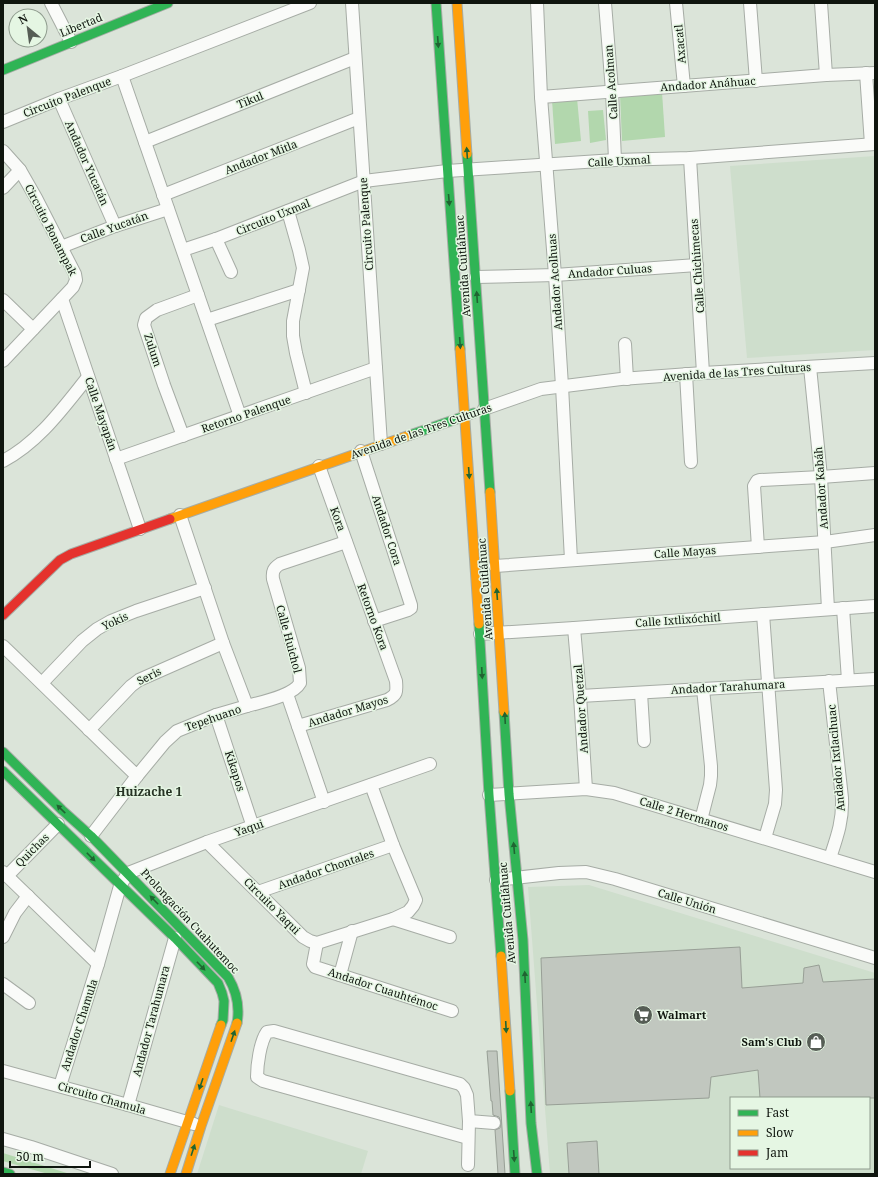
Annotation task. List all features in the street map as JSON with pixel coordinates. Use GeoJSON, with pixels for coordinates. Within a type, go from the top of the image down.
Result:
{"type":"FeatureCollection","features":[{"type":"Feature","properties":{"kind":"main road","name":"Avenida Cuitláhuac"},"geometry":{"type":"LineString","coordinates":[[436,3],[500,942],[504,1123],[515,1174]]}},
{"type":"Feature","properties":{"kind":"main road","name":"Avenida Cuitláhuac"},"geometry":{"type":"LineString","coordinates":[[457,3],[500,633],[509,794],[523,940],[531,1123],[536,1174]]}},
{"type":"Feature","properties":{"kind":"main road","name":"Libertad"},"geometry":{"type":"LineString","coordinates":[[3,70],[165,4]]}},
{"type":"Feature","properties":{"kind":"main road","name":"Avenida de las Tres Culturas"},"geometry":{"type":"LineString","coordinates":[[3,615],[60,560],[71,554],[484,409]]}},
{"type":"Feature","properties":{"kind":"main road","name":"Prolongación Cuahutemoc"},"geometry":{"type":"LineString","coordinates":[[3,752],[128,873],[228,977],[234,986],[238,997],[239,1009],[237,1025],[201,1126],[186,1174]]}},
{"type":"Feature","properties":{"kind":"main road","name":"Prolongación Cuahutemoc"},"geometry":{"type":"LineString","coordinates":[[3,771],[174,938],[218,983],[222,992],[225,1004],[224,1020],[170,1174]]}},
{"type":"Feature","properties":{"kind":"main road"},"geometry":{"type":"LineString","coordinates":[[3,1172],[10,1174]]}},
{"type":"Feature","properties":{"kind":"street"},"geometry":{"type":"LineString","coordinates":[[51,3],[71,42]]}},
{"type":"Feature","properties":{"kind":"street","name":"Circuito Palenque"},"geometry":{"type":"LineString","coordinates":[[3,122],[59,99],[310,3]]}},
{"type":"Feature","properties":{"kind":"street","name":"Circuito Palenque"},"geometry":{"type":"LineString","coordinates":[[352,3],[381,444]]}},
{"type":"Feature","properties":{"kind":"street","name":"Andador Acolhuas"},"geometry":{"type":"LineString","coordinates":[[537,3],[541,97],[555,275],[571,560]]}},
{"type":"Feature","properties":{"kind":"street","name":"Calle Acolman"},"geometry":{"type":"LineString","coordinates":[[605,3],[612,91],[615,160]]}},
{"type":"Feature","properties":{"kind":"street","name":"Axacatl"},"geometry":{"type":"LineString","coordinates":[[676,3],[684,86]]}},
{"type":"Feature","properties":{"kind":"street"},"geometry":{"type":"LineString","coordinates":[[750,3],[756,81]]}},
{"type":"Feature","properties":{"kind":"street"},"geometry":{"type":"LineString","coordinates":[[820,3],[826,75]]}},
{"type":"Feature","properties":{"kind":"street","name":"Tikul"},"geometry":{"type":"LineString","coordinates":[[145,142],[355,58]]}},
{"type":"Feature","properties":{"kind":"street"},"geometry":{"type":"LineString","coordinates":[[871,73],[873,144]]}},
{"type":"Feature","properties":{"kind":"street","name":"Andador Anáhuac"},"geometry":{"type":"LineString","coordinates":[[541,97],[826,75],[871,73]]}},
{"type":"Feature","properties":{"kind":"street"},"geometry":{"type":"LineString","coordinates":[[122,76],[240,416]]}},
{"type":"Feature","properties":{"kind":"street","name":"Andador Yucatán"},"geometry":{"type":"LineString","coordinates":[[59,99],[115,226]]}},
{"type":"Feature","properties":{"kind":"street","name":"Andador Mitla"},"geometry":{"type":"LineString","coordinates":[[163,195],[359,118]]}},
{"type":"Feature","properties":{"kind":"street","name":"Calle Uxmal"},"geometry":{"type":"LineString","coordinates":[[364,182],[447,171],[546,166],[615,160],[690,158],[873,144]]}},
{"type":"Feature","properties":{"kind":"street","name":"Circuito Bonampak"},"geometry":{"type":"LineString","coordinates":[[3,151],[20,170],[36,198],[75,274],[76,280],[73,287],[3,361]]}},
{"type":"Feature","properties":{"kind":"street","name":"Calle Chichimecas"},"geometry":{"type":"LineString","coordinates":[[690,158],[703,373]]}},
{"type":"Feature","properties":{"kind":"street"},"geometry":{"type":"LineString","coordinates":[[3,188],[20,170]]}},
{"type":"Feature","properties":{"kind":"street","name":"Circuito Uxmal"},"geometry":{"type":"LineString","coordinates":[[183,250],[216,239],[364,182]]}},
{"type":"Feature","properties":{"kind":"street","name":"Calle Yucatán"},"geometry":{"type":"LineString","coordinates":[[61,247],[115,226],[168,209]]}},
{"type":"Feature","properties":{"kind":"street"},"geometry":{"type":"LineString","coordinates":[[288,211],[303,268],[293,321],[293,336],[306,393]]}},
{"type":"Feature","properties":{"kind":"street"},"geometry":{"type":"LineString","coordinates":[[216,239],[231,272]]}},
{"type":"Feature","properties":{"kind":"street","name":"Andador Culuas"},"geometry":{"type":"LineString","coordinates":[[476,277],[555,275],[696,265]]}},
{"type":"Feature","properties":{"kind":"street"},"geometry":{"type":"LineString","coordinates":[[207,320],[299,290]]}},
{"type":"Feature","properties":{"kind":"street","name":"Zulum"},"geometry":{"type":"LineString","coordinates":[[183,436],[144,325],[146,318],[158,310],[198,295]]}},
{"type":"Feature","properties":{"kind":"street","name":"Calle Mayapán"},"geometry":{"type":"LineString","coordinates":[[62,299],[140,529]]}},
{"type":"Feature","properties":{"kind":"street"},"geometry":{"type":"LineString","coordinates":[[3,300],[33,330]]}},
{"type":"Feature","properties":{"kind":"street"},"geometry":{"type":"LineString","coordinates":[[625,344],[627,379]]}},
{"type":"Feature","properties":{"kind":"street","name":"Avenida de las Tres Culturas"},"geometry":{"type":"LineString","coordinates":[[484,409],[541,389],[562,386],[686,374],[875,363]]}},
{"type":"Feature","properties":{"kind":"street","name":"Andador Kabáh"},"geometry":{"type":"LineString","coordinates":[[810,367],[821,477],[828,609]]}},
{"type":"Feature","properties":{"kind":"street","name":"Retorno Palenque"},"geometry":{"type":"LineString","coordinates":[[116,459],[376,368]]}},
{"type":"Feature","properties":{"kind":"street"},"geometry":{"type":"LineString","coordinates":[[686,374],[691,462]]}},
{"type":"Feature","properties":{"kind":"street"},"geometry":{"type":"LineString","coordinates":[[3,461],[16,454],[38,436],[88,377]]}},
{"type":"Feature","properties":{"kind":"street","name":"Andador Cora"},"geometry":{"type":"LineString","coordinates":[[362,451],[411,605],[411,608],[374,621]]}},
{"type":"Feature","properties":{"kind":"street","name":"Kora"},"geometry":{"type":"LineString","coordinates":[[273,570],[280,564],[346,542],[319,466]]}},
{"type":"Feature","properties":{"kind":"street"},"geometry":{"type":"LineString","coordinates":[[758,547],[754,486],[757,481],[875,473]]}},
{"type":"Feature","properties":{"kind":"street","name":"Tepehuano"},"geometry":{"type":"LineString","coordinates":[[91,836],[137,776],[165,742],[177,731],[216,715],[247,706],[223,643],[180,515]]}},
{"type":"Feature","properties":{"kind":"street","name":"Calle Mayas"},"geometry":{"type":"LineString","coordinates":[[495,566],[825,542],[875,535]]}},
{"type":"Feature","properties":{"kind":"street","name":"Retorno Kora"},"geometry":{"type":"LineString","coordinates":[[346,542],[396,681],[396,693]]}},
{"type":"Feature","properties":{"kind":"street","name":"Calle Huichol"},"geometry":{"type":"LineString","coordinates":[[273,570],[273,579],[299,673],[300,683],[287,694]]}},
{"type":"Feature","properties":{"kind":"street","name":"Yokis"},"geometry":{"type":"LineString","coordinates":[[42,683],[82,641],[97,629],[111,621],[136,611],[205,588]]}},
{"type":"Feature","properties":{"kind":"street","name":"Calle Ixtlixóchitl"},"geometry":{"type":"LineString","coordinates":[[480,634],[875,606]]}},
{"type":"Feature","properties":{"kind":"street"},"geometry":{"type":"LineString","coordinates":[[843,608],[848,680]]}},
{"type":"Feature","properties":{"kind":"street"},"geometry":{"type":"LineString","coordinates":[[763,614],[776,790],[775,804],[764,838]]}},
{"type":"Feature","properties":{"kind":"street","name":"Andador Quetzal"},"geometry":{"type":"LineString","coordinates":[[574,628],[586,789]]}},
{"type":"Feature","properties":{"kind":"street","name":"Seris"},"geometry":{"type":"LineString","coordinates":[[89,730],[130,686],[139,680],[223,643]]}},
{"type":"Feature","properties":{"kind":"street"},"geometry":{"type":"LineString","coordinates":[[3,646],[137,776]]}},
{"type":"Feature","properties":{"kind":"street","name":"Andador Tarahumara"},"geometry":{"type":"LineString","coordinates":[[580,696],[875,679]]}},
{"type":"Feature","properties":{"kind":"street","name":"Andador Ixtlacihuac"},"geometry":{"type":"LineString","coordinates":[[829,681],[842,798],[841,825],[830,858]]}},
{"type":"Feature","properties":{"kind":"street"},"geometry":{"type":"LineString","coordinates":[[701,820],[711,776],[703,689]]}},
{"type":"Feature","properties":{"kind":"street","name":"Andador Mayos"},"geometry":{"type":"LineString","coordinates":[[298,726],[387,700],[393,697],[396,693]]}},
{"type":"Feature","properties":{"kind":"street"},"geometry":{"type":"LineString","coordinates":[[641,693],[644,741]]}},
{"type":"Feature","properties":{"kind":"street"},"geometry":{"type":"LineString","coordinates":[[247,706],[287,694],[324,802]]}},
{"type":"Feature","properties":{"kind":"street","name":"Kikapos"},"geometry":{"type":"LineString","coordinates":[[216,715],[253,827]]}},
{"type":"Feature","properties":{"kind":"street"},"geometry":{"type":"LineString","coordinates":[[317,943],[393,919],[408,912],[413,906],[416,900],[393,845],[371,785],[430,764]]}},
{"type":"Feature","properties":{"kind":"street","name":"Yaqui"},"geometry":{"type":"LineString","coordinates":[[128,873],[207,842],[371,785]]}},
{"type":"Feature","properties":{"kind":"street","name":"Calle 2 Hermanos"},"geometry":{"type":"LineString","coordinates":[[489,795],[586,789],[614,793],[875,872]]}},
{"type":"Feature","properties":{"kind":"street","name":"Quichas"},"geometry":{"type":"LineString","coordinates":[[5,874],[58,824]]}},
{"type":"Feature","properties":{"kind":"street","name":"Circuito Yaqui"},"geometry":{"type":"LineString","coordinates":[[207,842],[303,937],[317,943]]}},
{"type":"Feature","properties":{"kind":"street","name":"Andador Chontales"},"geometry":{"type":"LineString","coordinates":[[258,892],[393,845]]}},
{"type":"Feature","properties":{"kind":"street","name":"Calle Unión"},"geometry":{"type":"LineString","coordinates":[[496,880],[559,873],[586,872],[615,879],[875,958]]}},
{"type":"Feature","properties":{"kind":"street","name":"Andador Chamula"},"geometry":{"type":"LineString","coordinates":[[60,1086],[98,964],[120,886],[128,873]]}},
{"type":"Feature","properties":{"kind":"street"},"geometry":{"type":"LineString","coordinates":[[5,874],[98,964]]}},
{"type":"Feature","properties":{"kind":"street"},"geometry":{"type":"LineString","coordinates":[[3,937],[15,913],[28,896]]}},
{"type":"Feature","properties":{"kind":"street"},"geometry":{"type":"LineString","coordinates":[[393,919],[450,937]]}},
{"type":"Feature","properties":{"kind":"street"},"geometry":{"type":"LineString","coordinates":[[340,975],[352,931]]}},
{"type":"Feature","properties":{"kind":"street","name":"Andador Tarahumara"},"geometry":{"type":"LineString","coordinates":[[128,1105],[174,938]]}},
{"type":"Feature","properties":{"kind":"street","name":"Andador Cuauhtémoc"},"geometry":{"type":"LineString","coordinates":[[317,943],[314,966],[452,1011]]}},
{"type":"Feature","properties":{"kind":"street"},"geometry":{"type":"LineString","coordinates":[[3,984],[29,1003]]}},
{"type":"Feature","properties":{"kind":"street"},"geometry":{"type":"LineString","coordinates":[[468,1138],[263,1081],[257,1077],[263,1037],[267,1032],[274,1031],[460,1084],[464,1088],[467,1095],[469,1122],[468,1165]]}},
{"type":"Feature","properties":{"kind":"street","name":"Circuito Chamula"},"geometry":{"type":"LineString","coordinates":[[3,1071],[201,1126]]}},
{"type":"Feature","properties":{"kind":"street"},"geometry":{"type":"LineString","coordinates":[[469,1122],[531,1123]]}},
{"type":"Feature","properties":{"kind":"street"},"geometry":{"type":"LineString","coordinates":[[3,1139],[31,1147],[98,1172],[112,1174]]}},
{"type":"Feature","properties":{"kind":"shaded area"},"geometry":{"type":"Polygon","coordinates":[[[875,156],[875,350],[747,358],[730,166],[875,156]]]}},
{"type":"Feature","properties":{"kind":"shaded area"},"geometry":{"type":"Polygon","coordinates":[[[589,885],[875,973],[875,1174],[550,1174],[528,887],[589,885]]]}},
{"type":"Feature","properties":{"kind":"shaded area"},"geometry":{"type":"Polygon","coordinates":[[[219,1105],[368,1151],[361,1174],[197,1174],[219,1105]]]}},
{"type":"Feature","properties":{"kind":"green space"},"geometry":{"type":"Polygon","coordinates":[[[662,92],[665,137],[622,141],[620,94],[662,92]]]}},
{"type":"Feature","properties":{"kind":"green space"},"geometry":{"type":"Polygon","coordinates":[[[577,98],[581,141],[555,144],[552,100],[577,98]]]}},
{"type":"Feature","properties":{"kind":"green space"},"geometry":{"type":"Polygon","coordinates":[[[603,110],[606,140],[590,143],[588,111],[603,110]]]}},
{"type":"Feature","properties":{"kind":"green space"},"geometry":{"type":"Polygon","coordinates":[[[3,1153],[70,1174],[48,1174],[3,1161],[3,1153]]]}},
{"type":"Feature","properties":{"kind":"building","name":"Walmart"},"geometry":{"type":"Polygon","coordinates":[[[740,947],[742,988],[803,983],[804,968],[819,965],[823,982],[875,979],[875,1098],[760,1097],[758,1070],[711,1077],[709,1098],[546,1105],[541,958],[740,947]]]}},
{"type":"Feature","properties":{"kind":"building"},"geometry":{"type":"Polygon","coordinates":[[[487,1051],[497,1051],[505,1174],[498,1174],[495,1130],[500,1128],[501,1123],[499,1117],[493,1115],[487,1051]]]}},
{"type":"Feature","properties":{"kind":"building"},"geometry":{"type":"Polygon","coordinates":[[[597,1141],[599,1174],[569,1174],[567,1143],[597,1141]]]}},
{"type":"Feature","properties":{"kind":"traffic: fast"},"geometry":{"type":"LineString","coordinates":[[3,70],[168,3]]}},
{"type":"Feature","properties":{"kind":"traffic: fast"},"geometry":{"type":"LineString","coordinates":[[436,3],[460,349]]}},
{"type":"Feature","properties":{"kind":"traffic: fast"},"geometry":{"type":"LineString","coordinates":[[467,154],[490,492]]}},
{"type":"Feature","properties":{"kind":"traffic: fast"},"geometry":{"type":"LineString","coordinates":[[410,435],[474,413]]}},
{"type":"Feature","properties":{"kind":"traffic: fast"},"geometry":{"type":"LineString","coordinates":[[479,624],[489,795],[501,956]]}},
{"type":"Feature","properties":{"kind":"traffic: fast"},"geometry":{"type":"LineString","coordinates":[[504,712],[509,794],[523,940],[531,1123],[537,1174]]}},
{"type":"Feature","properties":{"kind":"traffic: fast"},"geometry":{"type":"LineString","coordinates":[[3,752],[62,810],[91,836],[228,977],[234,988],[237,999],[237,1023]]}},
{"type":"Feature","properties":{"kind":"traffic: fast"},"geometry":{"type":"LineString","coordinates":[[3,771],[175,938],[218,983],[224,1001],[223,1020],[221,1025]]}},
{"type":"Feature","properties":{"kind":"traffic: fast"},"geometry":{"type":"LineString","coordinates":[[510,1091],[515,1174]]}},
{"type":"Feature","properties":{"kind":"traffic: fast"},"geometry":{"type":"LineString","coordinates":[[3,1172],[10,1174]]}},
{"type":"Feature","properties":{"kind":"traffic: slow"},"geometry":{"type":"LineString","coordinates":[[457,3],[467,154]]}},
{"type":"Feature","properties":{"kind":"traffic: slow"},"geometry":{"type":"LineString","coordinates":[[460,349],[479,624]]}},
{"type":"Feature","properties":{"kind":"traffic: slow"},"geometry":{"type":"LineString","coordinates":[[170,519],[410,435]]}},
{"type":"Feature","properties":{"kind":"traffic: slow"},"geometry":{"type":"LineString","coordinates":[[490,492],[504,712]]}},
{"type":"Feature","properties":{"kind":"traffic: slow"},"geometry":{"type":"LineString","coordinates":[[501,956],[510,1091]]}},
{"type":"Feature","properties":{"kind":"traffic: slow"},"geometry":{"type":"LineString","coordinates":[[186,1174],[237,1023]]}},
{"type":"Feature","properties":{"kind":"traffic: slow"},"geometry":{"type":"LineString","coordinates":[[170,1174],[221,1025]]}},
{"type":"Feature","properties":{"kind":"traffic: jam"},"geometry":{"type":"LineString","coordinates":[[3,615],[60,560],[71,554],[170,519]]}},
{"type":"Feature","properties":{"kind":"place","name":"Walmart"},"geometry":{"type":"Point","coordinates":[643,1015]}},
{"type":"Feature","properties":{"kind":"place","name":"Sam's Club"},"geometry":{"type":"Point","coordinates":[816,1042]}},
{"type":"Feature","properties":{"kind":"district","name":"Huizache 1"},"geometry":{"type":"Point","coordinates":[149,792]}}]}
